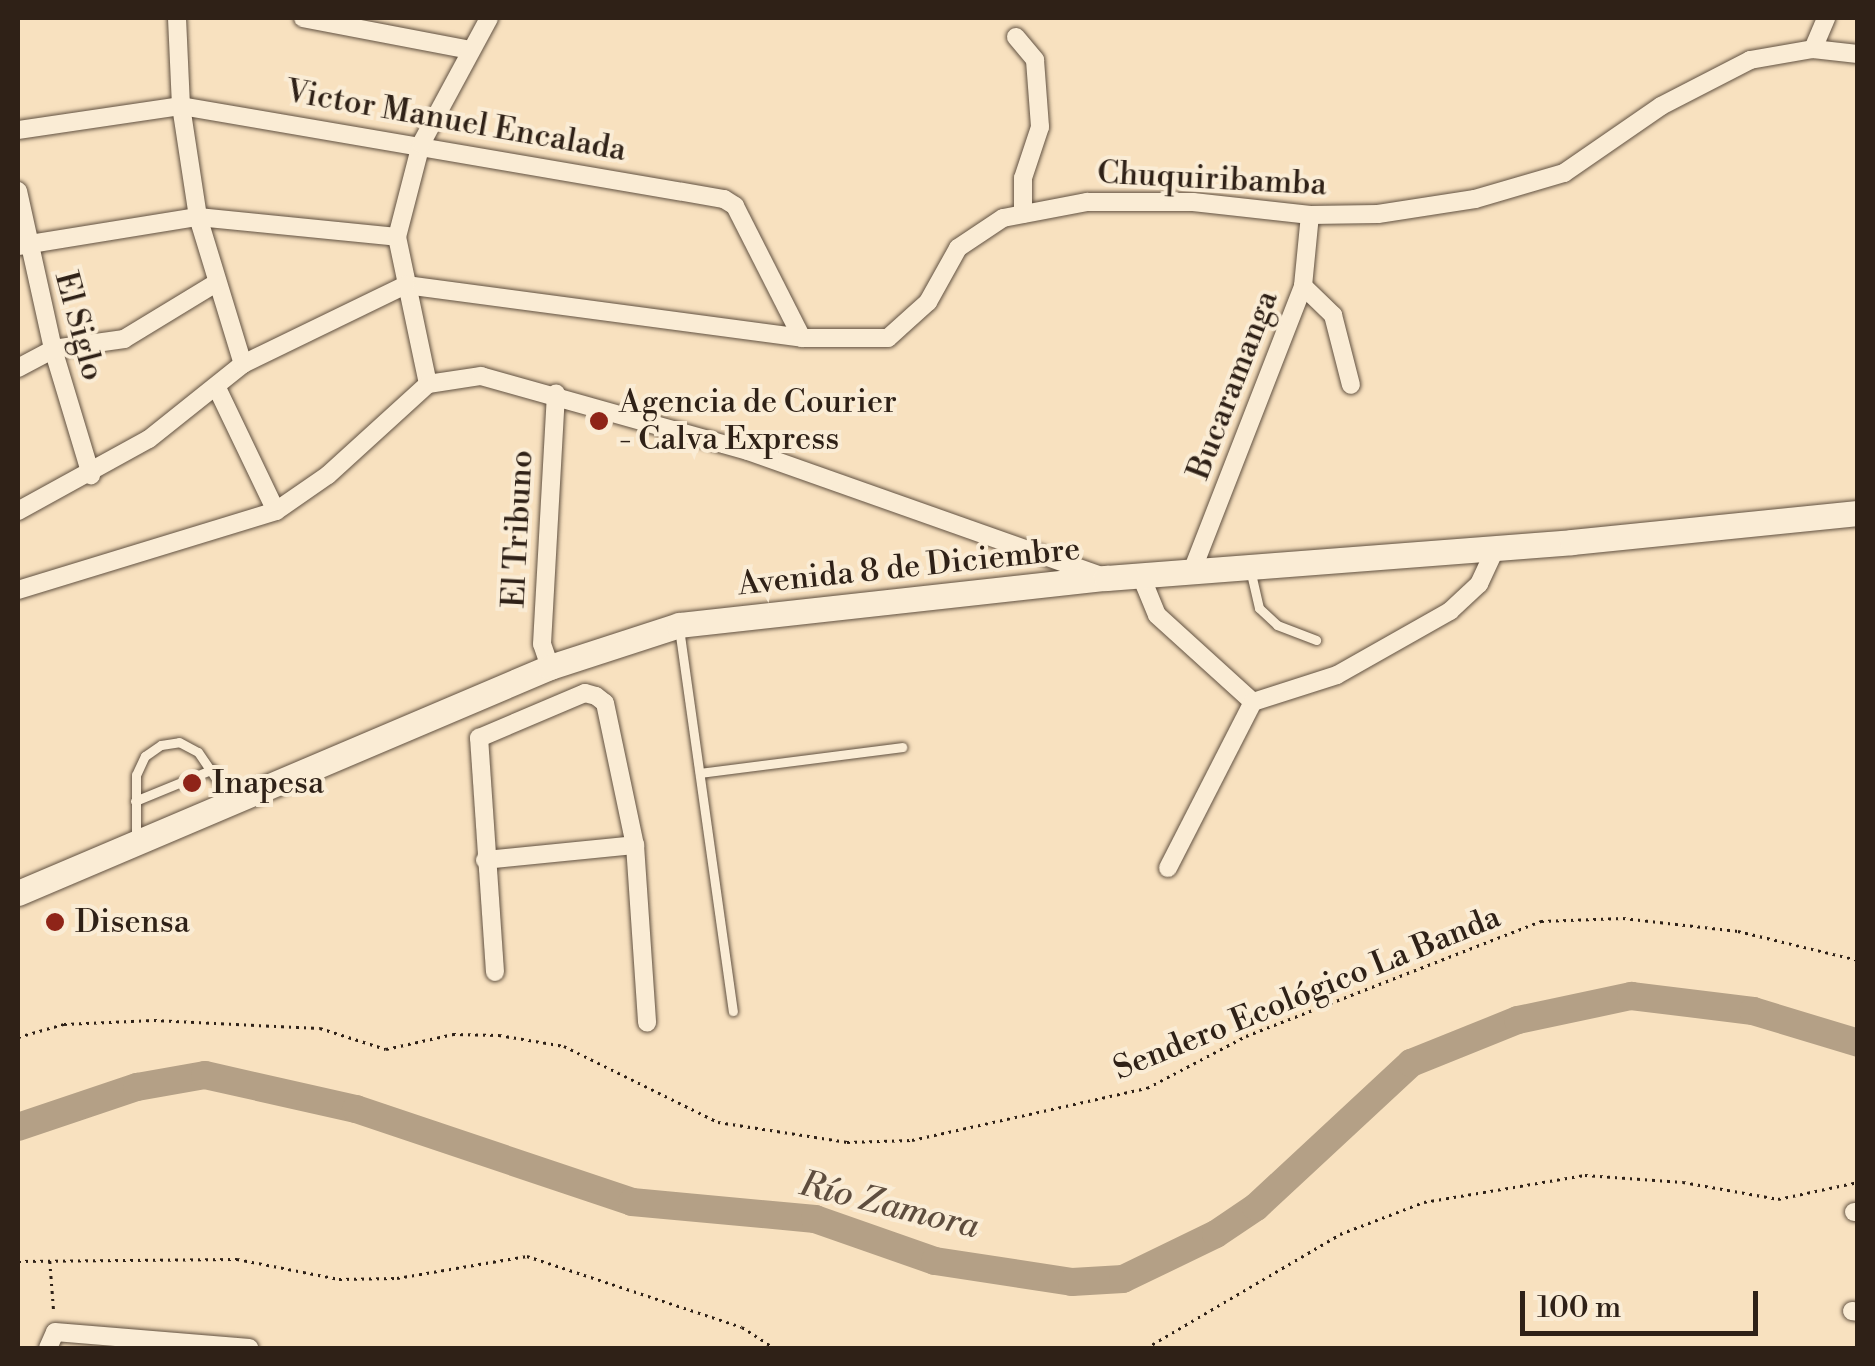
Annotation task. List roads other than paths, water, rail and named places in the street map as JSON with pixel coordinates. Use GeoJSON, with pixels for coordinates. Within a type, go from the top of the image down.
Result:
{"type":"FeatureCollection","features":[{"type":"Feature","properties":{"kind":"main road","name":"Avenida 8 de Diciembre"},"geometry":{"type":"LineString","coordinates":[[18,893],[539,671],[679,625],[1106,578],[1495,549],[1858,512]]}},
{"type":"Feature","properties":{"kind":"street"},"geometry":{"type":"LineString","coordinates":[[177,18],[181,106],[198,217],[243,364]]}},
{"type":"Feature","properties":{"kind":"street"},"geometry":{"type":"LineString","coordinates":[[304,18],[470,50]]}},
{"type":"Feature","properties":{"kind":"street"},"geometry":{"type":"LineString","coordinates":[[428,384],[397,237],[422,144],[489,18]]}},
{"type":"Feature","properties":{"kind":"street"},"geometry":{"type":"LineString","coordinates":[[1813,49],[1826,18]]}},
{"type":"Feature","properties":{"kind":"street"},"geometry":{"type":"LineString","coordinates":[[1016,37],[1035,60],[1040,127],[1023,178],[1023,214]]}},
{"type":"Feature","properties":{"kind":"street","name":"Chuquiribamba"},"geometry":{"type":"LineString","coordinates":[[406,285],[580,304],[802,338],[888,338],[928,302],[958,248],[1003,218],[1087,202],[1194,202],[1310,215],[1378,214],[1475,199],[1564,173],[1661,106],[1750,60],[1813,49],[1858,54]]}},
{"type":"Feature","properties":{"kind":"street","name":"Victor Manuel Encalada"},"geometry":{"type":"LineString","coordinates":[[18,130],[181,106],[724,198],[735,206],[802,338]]}},
{"type":"Feature","properties":{"kind":"street","name":"El Siglo"},"geometry":{"type":"LineString","coordinates":[[18,192],[21,244],[91,475]]}},
{"type":"Feature","properties":{"kind":"street","name":"Bucaramanga"},"geometry":{"type":"LineString","coordinates":[[1192,571],[1303,286],[1310,215]]}},
{"type":"Feature","properties":{"kind":"street"},"geometry":{"type":"LineString","coordinates":[[21,244],[198,217],[397,237]]}},
{"type":"Feature","properties":{"kind":"street"},"geometry":{"type":"LineString","coordinates":[[18,368],[53,349],[124,339],[216,283]]}},
{"type":"Feature","properties":{"kind":"street"},"geometry":{"type":"LineString","coordinates":[[18,511],[91,475],[216,388],[243,364],[406,285]]}},
{"type":"Feature","properties":{"kind":"street"},"geometry":{"type":"LineString","coordinates":[[1303,286],[1333,316],[1351,385]]}},
{"type":"Feature","properties":{"kind":"street"},"geometry":{"type":"LineString","coordinates":[[18,590],[276,512],[328,475],[428,384],[480,376],[556,392],[748,451],[1106,578]]}},
{"type":"Feature","properties":{"kind":"street"},"geometry":{"type":"LineString","coordinates":[[216,388],[276,512]]}},
{"type":"Feature","properties":{"kind":"street","name":"El Tribuno"},"geometry":{"type":"LineString","coordinates":[[541,710],[539,671],[556,392]]}},
{"type":"Feature","properties":{"kind":"street"},"geometry":{"type":"LineString","coordinates":[[1168,868],[1253,702],[1336,676],[1450,611],[1479,584],[1495,549]]}},
{"type":"Feature","properties":{"kind":"street"},"geometry":{"type":"LineString","coordinates":[[1141,576],[1157,615],[1253,702]]}},
{"type":"Feature","properties":{"kind":"street"},"geometry":{"type":"LineString","coordinates":[[495,972],[479,738],[584,693],[604,703],[634,846],[647,1023]]}},
{"type":"Feature","properties":{"kind":"street"},"geometry":{"type":"LineString","coordinates":[[485,860],[634,846]]}},
{"type":"Feature","properties":{"kind":"street"},"geometry":{"type":"LineString","coordinates":[[52,1340],[249,1348]]}},
{"type":"Feature","properties":{"kind":"lane"},"geometry":{"type":"LineString","coordinates":[[1250,566],[1259,608],[1277,625],[1316,640]]}},
{"type":"Feature","properties":{"kind":"lane"},"geometry":{"type":"LineString","coordinates":[[679,625],[734,1011]]}},
{"type":"Feature","properties":{"kind":"lane"},"geometry":{"type":"LineString","coordinates":[[136,844],[135,801],[145,756],[161,745],[179,742],[213,770],[232,804]]}},
{"type":"Feature","properties":{"kind":"lane"},"geometry":{"type":"LineString","coordinates":[[700,773],[902,747]]}},
{"type":"Feature","properties":{"kind":"lane"},"geometry":{"type":"LineString","coordinates":[[135,801],[213,770]]}},
{"type":"Feature","properties":{"kind":"waterway","name":"Río Zamora"},"geometry":{"type":"LineString","coordinates":[[18,1127],[137,1087],[205,1075],[356,1109],[632,1202],[815,1219],[935,1261],[1072,1282],[1123,1279],[1216,1234],[1256,1207],[1411,1063],[1518,1020],[1631,996],[1753,1011],[1858,1043]]}},
{"type":"Feature","properties":{"kind":"place","name":"Agencia de Courier - Calva Express"},"geometry":{"type":"Point","coordinates":[599,421]}},
{"type":"Feature","properties":{"kind":"place","name":"Inapesa"},"geometry":{"type":"Point","coordinates":[192,783]}},
{"type":"Feature","properties":{"kind":"place","name":"Disensa"},"geometry":{"type":"Point","coordinates":[55,922]}}]}
